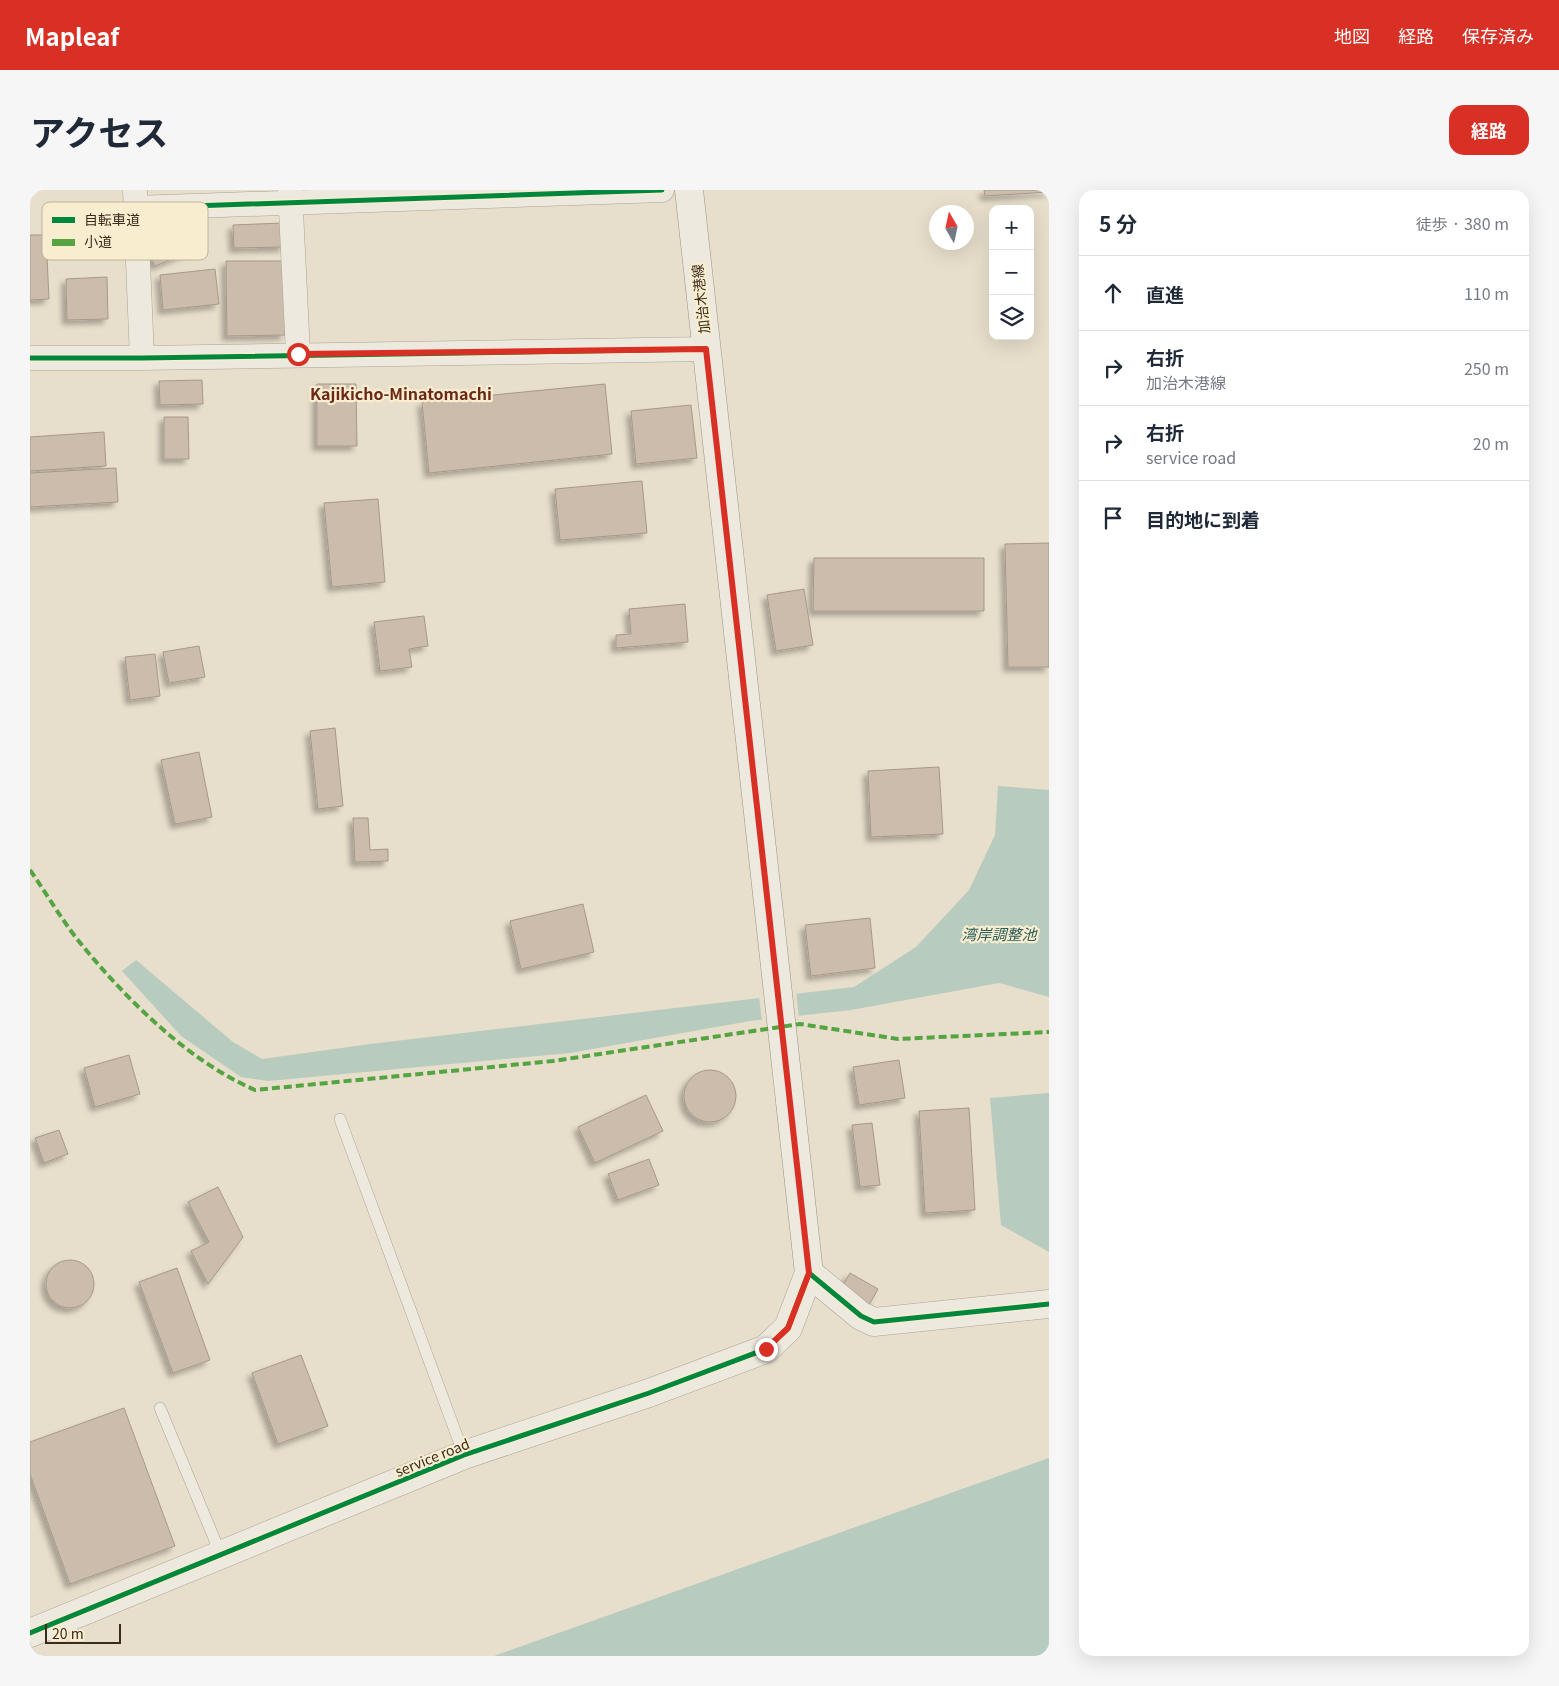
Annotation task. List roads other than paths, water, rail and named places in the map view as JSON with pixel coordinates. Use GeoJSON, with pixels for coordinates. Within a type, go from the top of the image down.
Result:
{"type":"FeatureCollection","features":[{"type":"Feature","properties":{"kind":"street"},"geometry":{"type":"LineString","coordinates":[[135,199],[662,190]]}},
{"type":"Feature","properties":{"kind":"street","name":"加治木港線"},"geometry":{"type":"LineString","coordinates":[[689,190],[809,1273]]}},
{"type":"Feature","properties":{"kind":"street"},"geometry":{"type":"LineString","coordinates":[[290,197],[298,354]]}},
{"type":"Feature","properties":{"kind":"street"},"geometry":{"type":"LineString","coordinates":[[138,260],[142,358]]}},
{"type":"Feature","properties":{"kind":"street"},"geometry":{"type":"LineString","coordinates":[[30,358],[706,349]]}},
{"type":"Feature","properties":{"kind":"street"},"geometry":{"type":"LineString","coordinates":[[809,1273],[861,1316],[874,1322],[1049,1304]]}},
{"type":"Feature","properties":{"kind":"street","name":"service road"},"geometry":{"type":"LineString","coordinates":[[30,1634],[464,1455],[648,1393],[766,1349],[788,1328],[809,1273]]}},
{"type":"Feature","properties":{"kind":"lane"},"geometry":{"type":"LineString","coordinates":[[340,1119],[464,1455]]}},
{"type":"Feature","properties":{"kind":"lane"},"geometry":{"type":"LineString","coordinates":[[160,1408],[221,1555]]}},
{"type":"Feature","properties":{"kind":"water","name":"湾岸調整池"},"geometry":{"type":"Polygon","coordinates":[[[998,786],[1049,790],[1049,997],[999,983],[851,1010],[750,1021],[570,1053],[268,1081],[241,1077],[181,1036],[122,971],[136,960],[233,1042],[262,1059],[370,1044],[854,987],[916,947],[969,890],[995,835],[998,786]]]}},
{"type":"Feature","properties":{"kind":"water"},"geometry":{"type":"Polygon","coordinates":[[[1049,1093],[1049,1252],[1001,1225],[990,1098],[1049,1093]]]}},
{"type":"Feature","properties":{"kind":"water"},"geometry":{"type":"Polygon","coordinates":[[[1049,1458],[1049,1656],[494,1656],[1049,1458]]]}},
{"type":"Feature","properties":{"kind":"district","name":"Kajikicho-Minatomachi"},"geometry":{"type":"Point","coordinates":[401,393]}}]}
